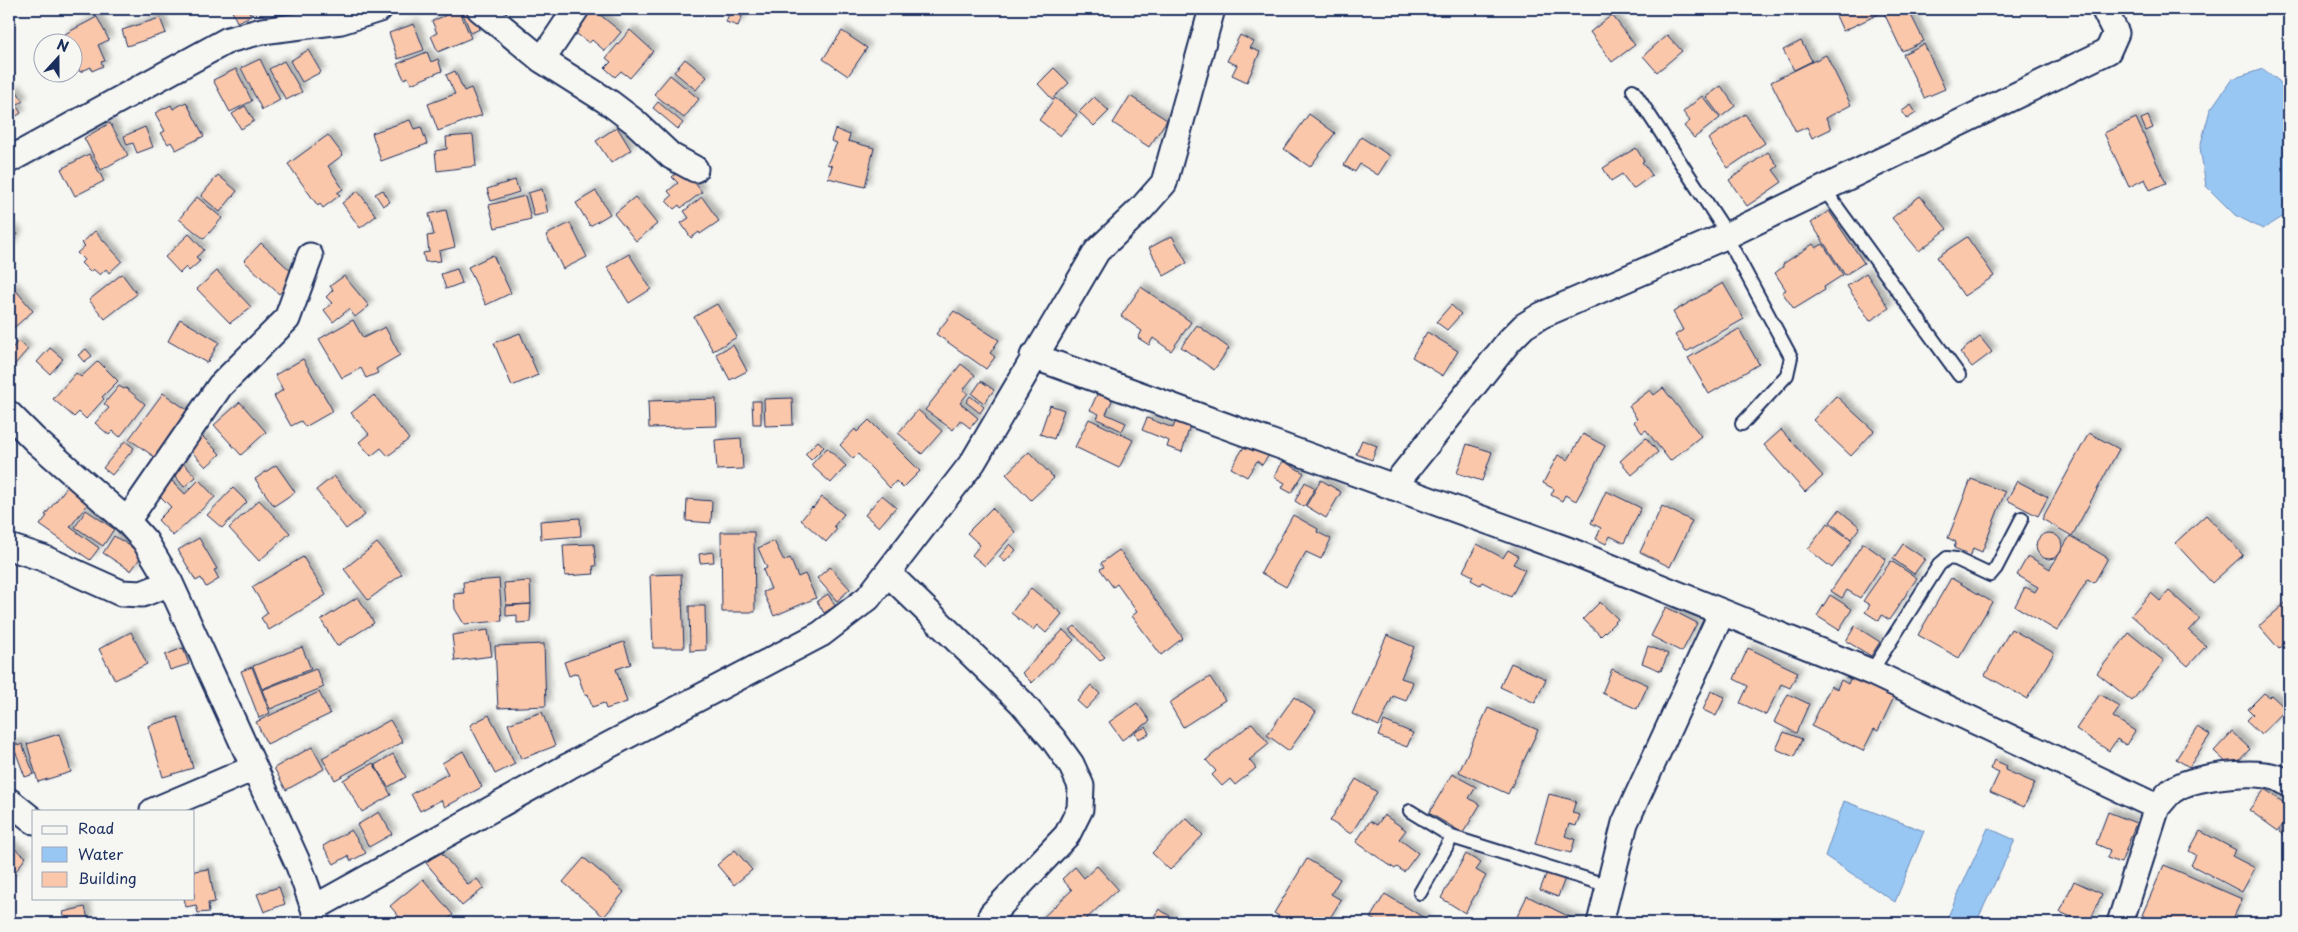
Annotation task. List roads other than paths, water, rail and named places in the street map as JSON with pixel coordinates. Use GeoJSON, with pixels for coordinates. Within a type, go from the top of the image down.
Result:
{"type":"FeatureCollection","features":[{"type":"Feature","properties":{"kind":"street"},"geometry":{"type":"LineString","coordinates":[[9,160],[228,40],[262,31],[341,21],[379,9]]}},
{"type":"Feature","properties":{"kind":"street"},"geometry":{"type":"LineString","coordinates":[[480,9],[542,60],[610,103],[635,122],[671,156],[695,169]]}},
{"type":"Feature","properties":{"kind":"street"},"geometry":{"type":"LineString","coordinates":[[542,60],[576,9]]}},
{"type":"Feature","properties":{"kind":"street"},"geometry":{"type":"LineString","coordinates":[[9,414],[35,440],[127,521],[145,541],[170,583],[298,866],[316,916],[569,766],[821,634],[868,598],[889,574],[973,462],[1033,356],[1097,250],[1142,208],[1164,183],[1212,9]]}},
{"type":"Feature","properties":{"kind":"street"},"geometry":{"type":"LineString","coordinates":[[1393,486],[1508,341],[1524,326],[1542,315],[1727,236],[2108,51],[2116,33],[2104,9]]}},
{"type":"Feature","properties":{"kind":"street"},"geometry":{"type":"LineString","coordinates":[[127,521],[220,386],[287,319],[310,256]]}},
{"type":"Feature","properties":{"kind":"street"},"geometry":{"type":"LineString","coordinates":[[1033,356],[1573,552],[1871,672],[2157,807]]}},
{"type":"Feature","properties":{"kind":"street"},"geometry":{"type":"LineString","coordinates":[[9,547],[42,558],[120,593],[142,594],[170,583]]}},
{"type":"Feature","properties":{"kind":"street"},"geometry":{"type":"LineString","coordinates":[[889,574],[1021,702],[1053,739],[1071,764],[1081,786],[1080,809],[1067,835],[992,914]]}},
{"type":"Feature","properties":{"kind":"street"},"geometry":{"type":"LineString","coordinates":[[1600,923],[1625,823],[1722,612]]}},
{"type":"Feature","properties":{"kind":"street"},"geometry":{"type":"LineString","coordinates":[[155,810],[254,768]]}},
{"type":"Feature","properties":{"kind":"street"},"geometry":{"type":"LineString","coordinates":[[2120,923],[2157,807],[2172,791],[2188,783],[2253,774],[2276,777],[2289,784]]}},
{"type":"Feature","properties":{"kind":"street"},"geometry":{"type":"LineString","coordinates":[[9,801],[32,819]]}},
{"type":"Feature","properties":{"kind":"lane"},"geometry":{"type":"LineString","coordinates":[[1633,90],[1727,236],[1791,357],[1787,375],[1742,424]]}},
{"type":"Feature","properties":{"kind":"lane"},"geometry":{"type":"LineString","coordinates":[[1824,189],[1959,374]]}},
{"type":"Feature","properties":{"kind":"lane"},"geometry":{"type":"LineString","coordinates":[[1871,672],[1939,565],[1947,558],[1956,559],[1990,575],[1996,568],[2022,518]]}},
{"type":"Feature","properties":{"kind":"lane"},"geometry":{"type":"LineString","coordinates":[[1410,811],[1452,837],[1609,886]]}},
{"type":"Feature","properties":{"kind":"lane"},"geometry":{"type":"LineString","coordinates":[[1420,893],[1452,837]]}},
{"type":"Feature","properties":{"kind":"water"},"geometry":{"type":"Polygon","coordinates":[[[2263,69],[2279,81],[2289,98],[2289,206],[2284,216],[2263,229],[2235,215],[2206,186],[2200,147],[2210,110],[2232,79],[2263,69]]]}},
{"type":"Feature","properties":{"kind":"water"},"geometry":{"type":"Polygon","coordinates":[[[1844,801],[1924,831],[1895,902],[1825,856],[1844,801]]]}},
{"type":"Feature","properties":{"kind":"water"},"geometry":{"type":"Polygon","coordinates":[[[1988,828],[2015,840],[1976,923],[1945,923],[1988,828]]]}}]}
